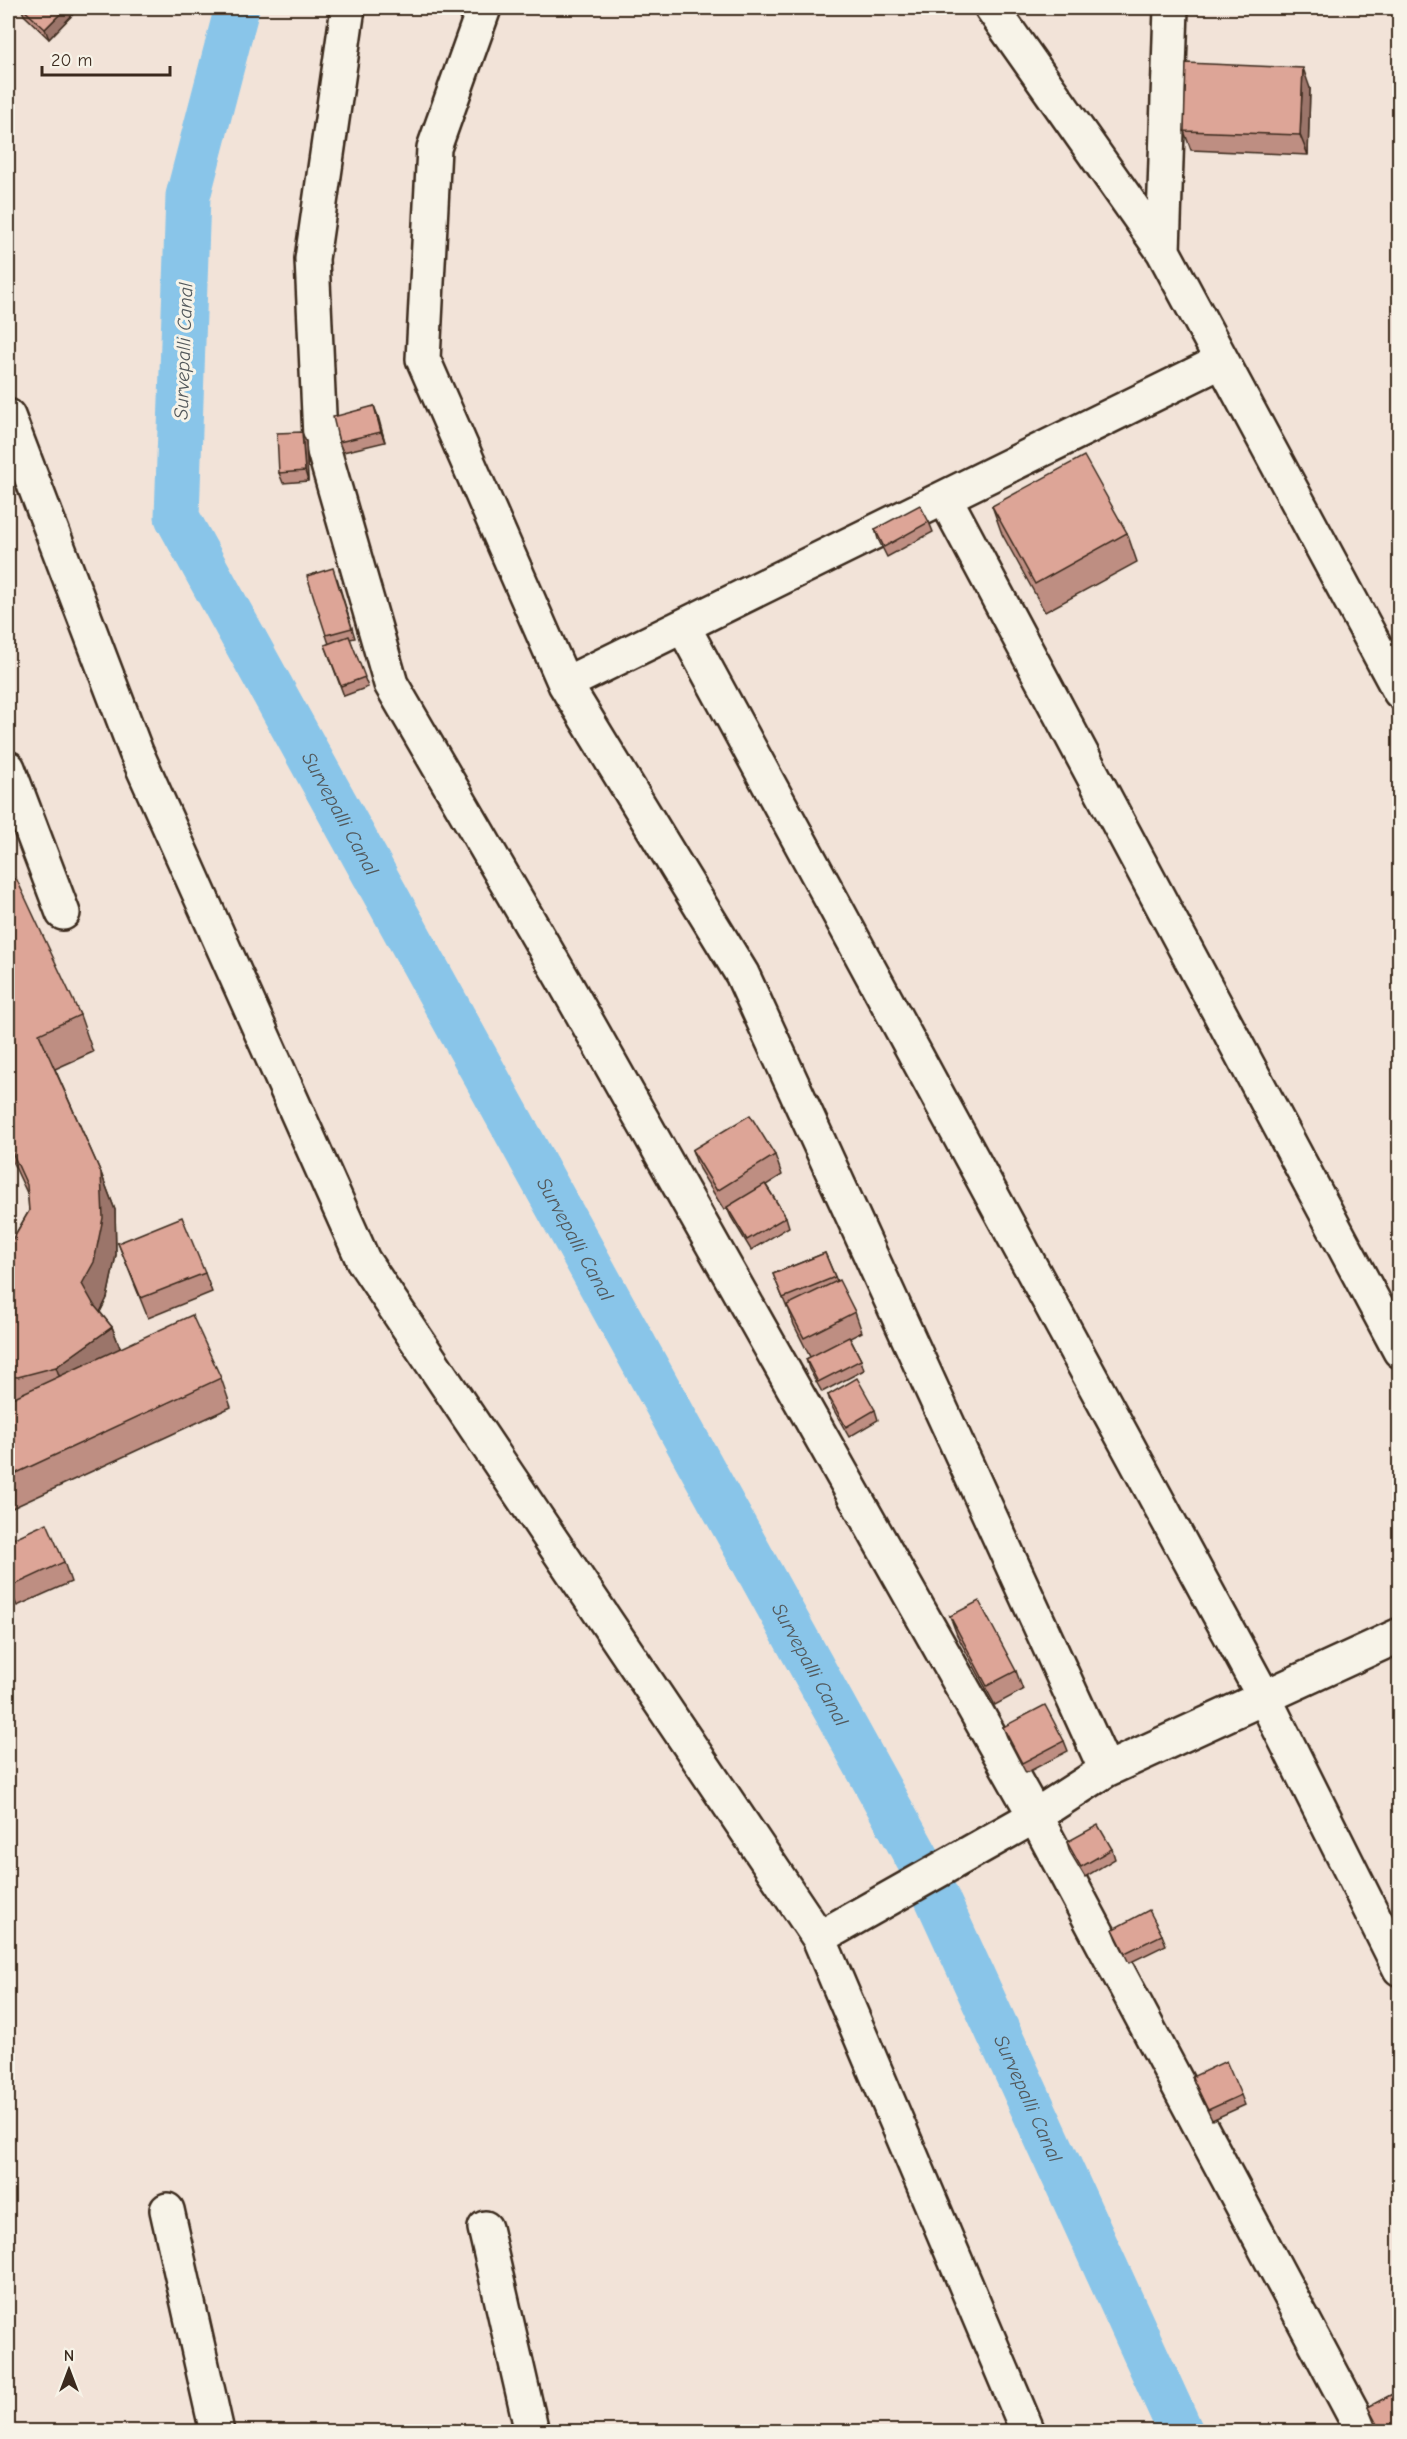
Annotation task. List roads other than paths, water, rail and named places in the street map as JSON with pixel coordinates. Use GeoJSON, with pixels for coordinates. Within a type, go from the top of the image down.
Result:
{"type":"FeatureCollection","features":[{"type":"Feature","properties":{"kind":"street"},"geometry":{"type":"LineString","coordinates":[[348,8],[312,259],[320,437],[391,684],[571,993],[1022,1824],[1364,2432]]}},
{"type":"Feature","properties":{"kind":"street"},"geometry":{"type":"LineString","coordinates":[[484,8],[434,148],[423,359],[565,684],[742,974],[1106,1770]]}},
{"type":"Feature","properties":{"kind":"street"},"geometry":{"type":"LineString","coordinates":[[992,8],[1163,251],[1400,692]]}},
{"type":"Feature","properties":{"kind":"street"},"geometry":{"type":"LineString","coordinates":[[1163,251],[1171,8]]}},
{"type":"Feature","properties":{"kind":"street"},"geometry":{"type":"LineString","coordinates":[[565,684],[1222,361]]}},
{"type":"Feature","properties":{"kind":"street"},"geometry":{"type":"LineString","coordinates":[[8,416],[136,752],[363,1260],[832,1930],[1028,2432]]}},
{"type":"Feature","properties":{"kind":"street"},"geometry":{"type":"LineString","coordinates":[[945,498],[1400,1351]]}},
{"type":"Feature","properties":{"kind":"street"},"geometry":{"type":"LineString","coordinates":[[682,626],[1264,1697],[1400,1969]]}},
{"type":"Feature","properties":{"kind":"street"},"geometry":{"type":"LineString","coordinates":[[8,768],[63,913]]}},
{"type":"Feature","properties":{"kind":"street"},"geometry":{"type":"LineString","coordinates":[[832,1930],[1022,1824],[1106,1770],[1400,1635]]}},
{"type":"Feature","properties":{"kind":"street"},"geometry":{"type":"LineString","coordinates":[[167,2210],[217,2432]]}},
{"type":"Feature","properties":{"kind":"street"},"geometry":{"type":"LineString","coordinates":[[485,2228],[532,2432]]}},
{"type":"Feature","properties":{"kind":"waterway","name":"Survepalli Canal"},"geometry":{"type":"LineString","coordinates":[[237,8],[188,196],[177,517],[924,1870],[1181,2432]]}}]}
